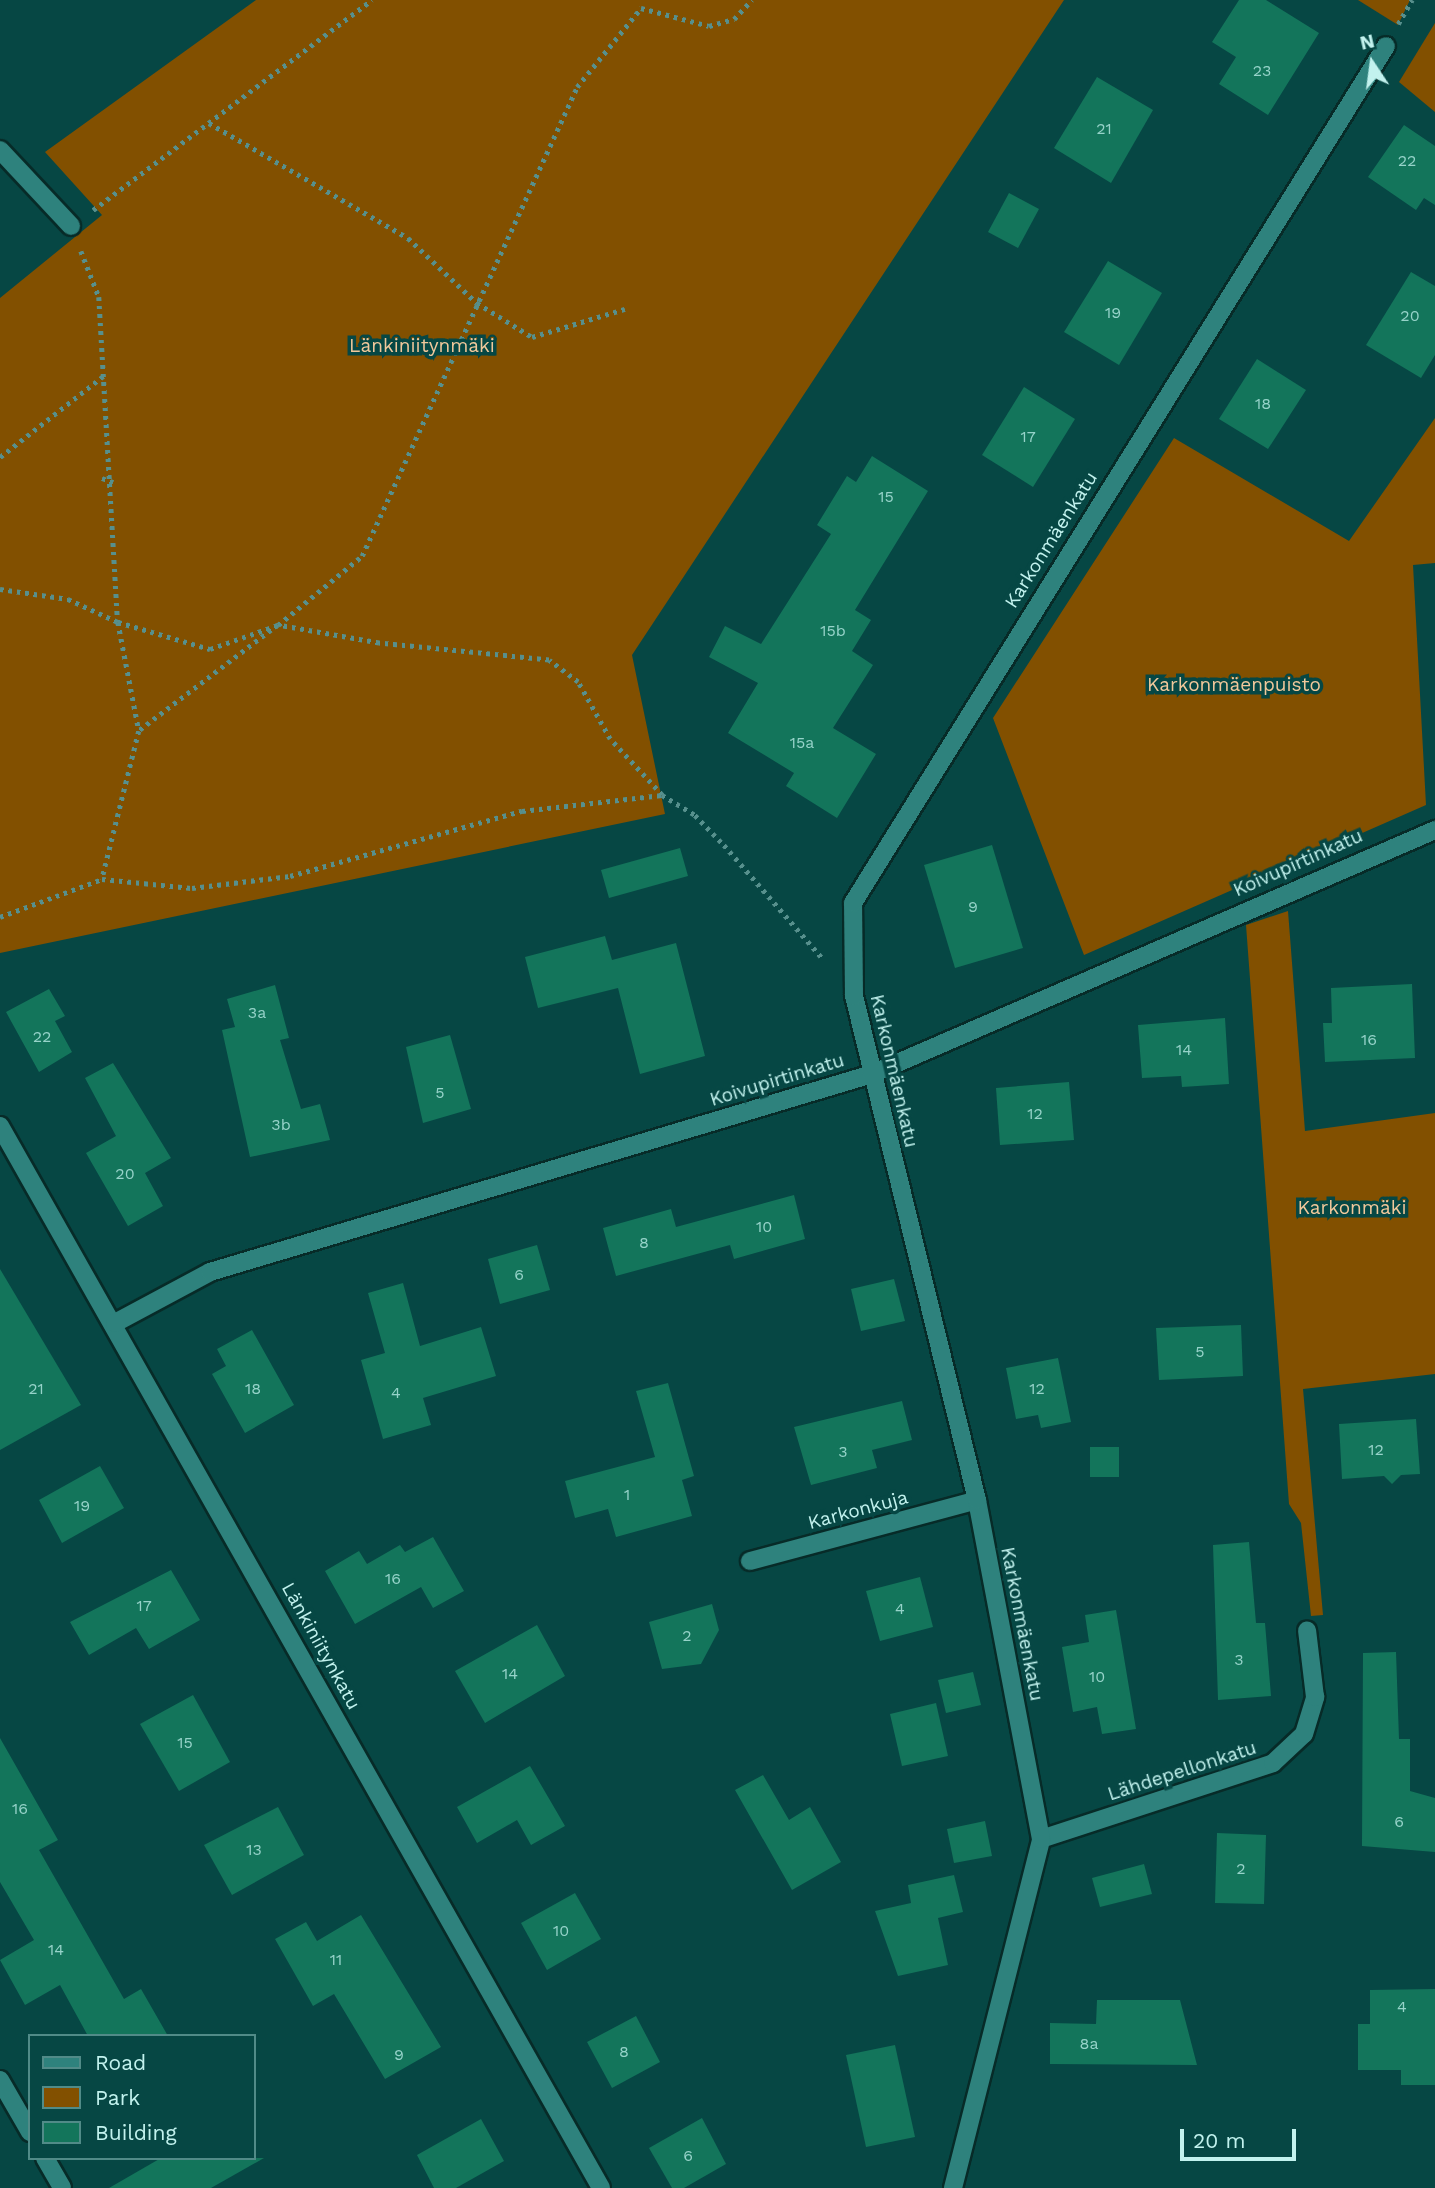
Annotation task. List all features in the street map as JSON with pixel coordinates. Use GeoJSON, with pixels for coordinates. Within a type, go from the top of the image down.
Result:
{"type":"FeatureCollection","features":[{"type":"Feature","properties":{"kind":"street","name":"Karkonmäenkatu"},"geometry":{"type":"LineString","coordinates":[[953,2188],[1041,1839],[977,1500],[854,996],[853,903],[1386,46]]}},
{"type":"Feature","properties":{"kind":"street"},"geometry":{"type":"LineString","coordinates":[[0,150],[71,226]]}},
{"type":"Feature","properties":{"kind":"street","name":"Koivupirtinkatu"},"geometry":{"type":"LineString","coordinates":[[115,1323],[210,1272],[872,1074],[1435,830]]}},
{"type":"Feature","properties":{"kind":"street","name":"Länkiniitynkatu"},"geometry":{"type":"LineString","coordinates":[[0,1126],[115,1323],[601,2188]]}},
{"type":"Feature","properties":{"kind":"street","name":"Karkonkuja"},"geometry":{"type":"LineString","coordinates":[[750,1561],[977,1500]]}},
{"type":"Feature","properties":{"kind":"street","name":"Lähdepellonkatu"},"geometry":{"type":"LineString","coordinates":[[1041,1839],[1273,1763],[1304,1734],[1315,1697],[1307,1630]]}},
{"type":"Feature","properties":{"kind":"street"},"geometry":{"type":"LineString","coordinates":[[0,2080],[28,2129]]}},
{"type":"Feature","properties":{"kind":"street"},"geometry":{"type":"LineString","coordinates":[[46,2160],[62,2188]]}},
{"type":"Feature","properties":{"kind":"path"},"geometry":{"type":"LineString","coordinates":[[102,879],[139,731],[118,622],[113,482],[99,297],[71,226],[372,0]]}},
{"type":"Feature","properties":{"kind":"path"},"geometry":{"type":"LineString","coordinates":[[636,0],[641,8],[709,26],[734,19],[752,0]]}},
{"type":"Feature","properties":{"kind":"path"},"geometry":{"type":"LineString","coordinates":[[139,731],[278,625],[362,556],[577,87],[641,8]]}},
{"type":"Feature","properties":{"kind":"path"},"geometry":{"type":"LineString","coordinates":[[209,123],[408,239],[477,303],[532,337],[625,309]]}},
{"type":"Feature","properties":{"kind":"path"},"geometry":{"type":"LineString","coordinates":[[0,457],[106,374]]}},
{"type":"Feature","properties":{"kind":"path"},"geometry":{"type":"LineString","coordinates":[[102,478],[113,482]]}},
{"type":"Feature","properties":{"kind":"path"},"geometry":{"type":"LineString","coordinates":[[0,589],[68,599],[118,622],[210,649],[278,625],[379,643],[549,660],[578,682],[610,739],[662,795],[695,815],[724,845],[854,996]]}},
{"type":"Feature","properties":{"kind":"path"},"geometry":{"type":"LineString","coordinates":[[0,917],[102,879],[192,888],[290,876],[522,811],[662,795]]}},
{"type":"Feature","properties":{"kind":"green space","name":"Länkiniitynmäki"},"geometry":{"type":"Polygon","coordinates":[[[256,0],[1064,0],[632,655],[665,814],[0,953],[0,298],[102,215],[45,152],[256,0]]]}},
{"type":"Feature","properties":{"kind":"green space"},"geometry":{"type":"Polygon","coordinates":[[[1358,0],[1410,0],[1398,25],[1358,0]]]}},
{"type":"Feature","properties":{"kind":"green space"},"geometry":{"type":"Polygon","coordinates":[[[1435,23],[1435,112],[1399,82],[1435,23]]]}},
{"type":"Feature","properties":{"kind":"green space","name":"Karkonmäenpuisto"},"geometry":{"type":"Polygon","coordinates":[[[1435,418],[1435,563],[1413,565],[1426,805],[1084,955],[993,718],[1174,438],[1349,541],[1435,418]]]}},
{"type":"Feature","properties":{"kind":"green space","name":"Karkonmäki"},"geometry":{"type":"Polygon","coordinates":[[[1288,911],[1305,1131],[1435,1113],[1435,1374],[1303,1389],[1323,1615],[1311,1616],[1301,1523],[1289,1504],[1246,925],[1288,911]]]}},
{"type":"Feature","properties":{"kind":"building"},"geometry":{"type":"Polygon","coordinates":[[[1239,0],[1266,0],[1319,33],[1268,115],[1219,84],[1236,57],[1212,42],[1239,0]]]}},
{"type":"Feature","properties":{"kind":"building"},"geometry":{"type":"Polygon","coordinates":[[[1097,77],[1153,110],[1111,183],[1054,148],[1097,77]]]}},
{"type":"Feature","properties":{"kind":"building"},"geometry":{"type":"Polygon","coordinates":[[[1404,125],[1435,146],[1435,205],[1424,198],[1416,210],[1368,177],[1404,125]]]}},
{"type":"Feature","properties":{"kind":"building"},"geometry":{"type":"Polygon","coordinates":[[[1009,193],[1039,209],[1018,248],[988,232],[1009,193]]]}},
{"type":"Feature","properties":{"kind":"building"},"geometry":{"type":"Polygon","coordinates":[[[1108,261],[1162,293],[1119,365],[1064,332],[1108,261]]]}},
{"type":"Feature","properties":{"kind":"building"},"geometry":{"type":"Polygon","coordinates":[[[1411,272],[1435,286],[1435,355],[1421,378],[1366,345],[1411,272]]]}},
{"type":"Feature","properties":{"kind":"building"},"geometry":{"type":"Polygon","coordinates":[[[1257,359],[1306,390],[1268,449],[1219,419],[1257,359]]]}},
{"type":"Feature","properties":{"kind":"building"},"geometry":{"type":"Polygon","coordinates":[[[1024,387],[1075,419],[1033,487],[982,455],[1024,387]]]}},
{"type":"Feature","properties":{"kind":"building"},"geometry":{"type":"Polygon","coordinates":[[[872,456],[928,491],[855,610],[871,620],[852,651],[873,665],[833,728],[876,754],[837,818],[786,786],[794,773],[728,733],[758,683],[709,657],[725,626],[761,644],[831,534],[817,525],[847,476],[856,482],[872,456]]]}},
{"type":"Feature","properties":{"kind":"building"},"geometry":{"type":"Polygon","coordinates":[[[992,845],[1023,948],[955,968],[924,865],[992,845]]]}},
{"type":"Feature","properties":{"kind":"building"},"geometry":{"type":"Polygon","coordinates":[[[680,848],[688,876],[609,898],[601,870],[680,848]]]}},
{"type":"Feature","properties":{"kind":"building"},"geometry":{"type":"Polygon","coordinates":[[[605,936],[612,960],[676,943],[705,1056],[640,1074],[618,988],[538,1008],[525,957],[605,936]]]}},
{"type":"Feature","properties":{"kind":"building"},"geometry":{"type":"Polygon","coordinates":[[[1412,984],[1415,1058],[1325,1062],[1323,1023],[1332,1023],[1331,988],[1412,984]]]}},
{"type":"Feature","properties":{"kind":"building"},"geometry":{"type":"Polygon","coordinates":[[[275,985],[289,1038],[280,1040],[301,1109],[320,1104],[330,1140],[250,1157],[222,1030],[235,1027],[227,999],[275,985]]]}},
{"type":"Feature","properties":{"kind":"building"},"geometry":{"type":"Polygon","coordinates":[[[49,989],[65,1016],[55,1021],[72,1052],[39,1072],[6,1012],[49,989]]]}},
{"type":"Feature","properties":{"kind":"building"},"geometry":{"type":"Polygon","coordinates":[[[1225,1018],[1229,1084],[1182,1087],[1181,1076],[1142,1078],[1138,1025],[1225,1018]]]}},
{"type":"Feature","properties":{"kind":"building"},"geometry":{"type":"Polygon","coordinates":[[[450,1035],[471,1109],[423,1123],[406,1047],[450,1035]]]}},
{"type":"Feature","properties":{"kind":"building"},"geometry":{"type":"Polygon","coordinates":[[[113,1063],[171,1158],[145,1173],[163,1206],[128,1226],[86,1153],[116,1136],[85,1078],[113,1063]]]}},
{"type":"Feature","properties":{"kind":"building"},"geometry":{"type":"Polygon","coordinates":[[[1069,1082],[1074,1140],[1000,1145],[996,1088],[1069,1082]]]}},
{"type":"Feature","properties":{"kind":"building"},"geometry":{"type":"Polygon","coordinates":[[[794,1195],[805,1239],[734,1259],[730,1245],[616,1276],[603,1228],[671,1209],[676,1227],[794,1195]]]}},
{"type":"Feature","properties":{"kind":"building"},"geometry":{"type":"Polygon","coordinates":[[[537,1245],[550,1290],[500,1304],[488,1259],[537,1245]]]}},
{"type":"Feature","properties":{"kind":"building"},"geometry":{"type":"Polygon","coordinates":[[[0,1269],[81,1405],[0,1450],[0,1269]]]}},
{"type":"Feature","properties":{"kind":"building"},"geometry":{"type":"Polygon","coordinates":[[[894,1279],[905,1321],[861,1331],[851,1289],[894,1279]]]}},
{"type":"Feature","properties":{"kind":"building"},"geometry":{"type":"Polygon","coordinates":[[[403,1283],[420,1346],[481,1327],[496,1376],[423,1398],[431,1425],[383,1439],[361,1360],[385,1353],[368,1293],[403,1283]]]}},
{"type":"Feature","properties":{"kind":"building"},"geometry":{"type":"Polygon","coordinates":[[[1241,1325],[1243,1376],[1159,1380],[1156,1328],[1241,1325]]]}},
{"type":"Feature","properties":{"kind":"building"},"geometry":{"type":"Polygon","coordinates":[[[252,1330],[294,1405],[245,1433],[212,1374],[226,1366],[217,1349],[252,1330]]]}},
{"type":"Feature","properties":{"kind":"building"},"geometry":{"type":"Polygon","coordinates":[[[1058,1358],[1071,1422],[1041,1428],[1038,1415],[1016,1419],[1006,1368],[1058,1358]]]}},
{"type":"Feature","properties":{"kind":"building"},"geometry":{"type":"Polygon","coordinates":[[[668,1383],[694,1476],[682,1480],[692,1516],[616,1537],[608,1509],[575,1518],[565,1481],[655,1457],[636,1391],[668,1383]]]}},
{"type":"Feature","properties":{"kind":"building"},"geometry":{"type":"Polygon","coordinates":[[[902,1401],[912,1440],[872,1450],[877,1468],[811,1485],[794,1427],[902,1401]]]}},
{"type":"Feature","properties":{"kind":"building"},"geometry":{"type":"Polygon","coordinates":[[[1416,1419],[1420,1474],[1401,1475],[1392,1484],[1384,1476],[1342,1479],[1339,1424],[1416,1419]]]}},
{"type":"Feature","properties":{"kind":"building"},"geometry":{"type":"Polygon","coordinates":[[[1090,1447],[1119,1447],[1119,1477],[1090,1477],[1090,1447]]]}},
{"type":"Feature","properties":{"kind":"building"},"geometry":{"type":"Polygon","coordinates":[[[100,1466],[124,1508],[62,1543],[39,1500],[100,1466]]]}},
{"type":"Feature","properties":{"kind":"building"},"geometry":{"type":"Polygon","coordinates":[[[433,1537],[464,1591],[433,1608],[421,1587],[355,1624],[325,1571],[359,1551],[367,1564],[400,1545],[405,1552],[433,1537]]]}},
{"type":"Feature","properties":{"kind":"building"},"geometry":{"type":"Polygon","coordinates":[[[1249,1542],[1256,1623],[1265,1623],[1271,1696],[1218,1700],[1213,1545],[1249,1542]]]}},
{"type":"Feature","properties":{"kind":"building"},"geometry":{"type":"Polygon","coordinates":[[[171,1570],[200,1620],[149,1649],[136,1628],[89,1655],[70,1622],[171,1570]]]}},
{"type":"Feature","properties":{"kind":"building"},"geometry":{"type":"Polygon","coordinates":[[[920,1577],[933,1627],[880,1641],[866,1591],[920,1577]]]}},
{"type":"Feature","properties":{"kind":"building"},"geometry":{"type":"Polygon","coordinates":[[[712,1604],[719,1630],[701,1664],[662,1669],[649,1622],[712,1604]]]}},
{"type":"Feature","properties":{"kind":"building"},"geometry":{"type":"Polygon","coordinates":[[[1116,1610],[1136,1729],[1102,1734],[1097,1707],[1073,1712],[1062,1647],[1089,1642],[1085,1615],[1116,1610]]]}},
{"type":"Feature","properties":{"kind":"building"},"geometry":{"type":"Polygon","coordinates":[[[537,1625],[565,1676],[485,1723],[455,1671],[537,1625]]]}},
{"type":"Feature","properties":{"kind":"building"},"geometry":{"type":"Polygon","coordinates":[[[1396,1652],[1399,1739],[1410,1739],[1410,1791],[1435,1798],[1435,1852],[1362,1846],[1363,1653],[1396,1652]]]}},
{"type":"Feature","properties":{"kind":"building"},"geometry":{"type":"Polygon","coordinates":[[[973,1672],[981,1705],[946,1713],[938,1680],[973,1672]]]}},
{"type":"Feature","properties":{"kind":"building"},"geometry":{"type":"Polygon","coordinates":[[[193,1695],[230,1762],[179,1791],[140,1724],[193,1695]]]}},
{"type":"Feature","properties":{"kind":"building"},"geometry":{"type":"Polygon","coordinates":[[[936,1703],[948,1756],[902,1766],[890,1714],[936,1703]]]}},
{"type":"Feature","properties":{"kind":"building"},"geometry":{"type":"Polygon","coordinates":[[[0,1738],[58,1840],[39,1850],[124,1999],[141,1989],[167,2034],[87,2034],[60,1985],[25,2005],[0,1960],[34,1940],[0,1882],[0,1738]]]}},
{"type":"Feature","properties":{"kind":"building"},"geometry":{"type":"Polygon","coordinates":[[[530,1766],[565,1826],[531,1845],[517,1820],[477,1843],[457,1807],[530,1766]]]}},
{"type":"Feature","properties":{"kind":"building"},"geometry":{"type":"Polygon","coordinates":[[[763,1775],[789,1820],[810,1807],[841,1862],[792,1890],[735,1790],[763,1775]]]}},
{"type":"Feature","properties":{"kind":"building"},"geometry":{"type":"Polygon","coordinates":[[[278,1807],[304,1855],[232,1895],[204,1845],[278,1807]]]}},
{"type":"Feature","properties":{"kind":"building"},"geometry":{"type":"Polygon","coordinates":[[[985,1821],[992,1856],[954,1863],[947,1829],[985,1821]]]}},
{"type":"Feature","properties":{"kind":"building"},"geometry":{"type":"Polygon","coordinates":[[[1217,1833],[1266,1835],[1264,1904],[1215,1903],[1217,1833]]]}},
{"type":"Feature","properties":{"kind":"building"},"geometry":{"type":"Polygon","coordinates":[[[1144,1864],[1152,1894],[1100,1907],[1092,1878],[1144,1864]]]}},
{"type":"Feature","properties":{"kind":"building"},"geometry":{"type":"Polygon","coordinates":[[[954,1875],[963,1912],[938,1918],[948,1965],[898,1976],[875,1911],[911,1903],[908,1885],[954,1875]]]}},
{"type":"Feature","properties":{"kind":"building"},"geometry":{"type":"Polygon","coordinates":[[[575,1893],[601,1939],[547,1970],[521,1923],[575,1893]]]}},
{"type":"Feature","properties":{"kind":"building"},"geometry":{"type":"Polygon","coordinates":[[[361,1915],[441,2047],[385,2079],[334,1994],[313,2006],[275,1939],[306,1922],[317,1941],[361,1915]]]}},
{"type":"Feature","properties":{"kind":"building"},"geometry":{"type":"Polygon","coordinates":[[[1435,1989],[1435,2085],[1401,2085],[1401,2070],[1358,2070],[1358,2024],[1370,2024],[1370,1990],[1435,1989]]]}},
{"type":"Feature","properties":{"kind":"building"},"geometry":{"type":"Polygon","coordinates":[[[1097,2000],[1180,2000],[1197,2065],[1050,2064],[1050,2023],[1096,2024],[1097,2000]]]}},
{"type":"Feature","properties":{"kind":"building"},"geometry":{"type":"Polygon","coordinates":[[[636,2016],[660,2062],[612,2088],[587,2042],[636,2016]]]}},
{"type":"Feature","properties":{"kind":"building"},"geometry":{"type":"Polygon","coordinates":[[[895,2045],[915,2137],[866,2147],[846,2055],[895,2045]]]}},
{"type":"Feature","properties":{"kind":"building"},"geometry":{"type":"Polygon","coordinates":[[[702,2118],[726,2164],[684,2188],[672,2188],[649,2148],[702,2118]]]}},
{"type":"Feature","properties":{"kind":"building"},"geometry":{"type":"Polygon","coordinates":[[[481,2119],[504,2161],[456,2188],[434,2188],[417,2155],[481,2119]]]}},
{"type":"Feature","properties":{"kind":"building"},"geometry":{"type":"Polygon","coordinates":[[[264,2158],[211,2188],[109,2188],[158,2160],[264,2158]]]}}]}
